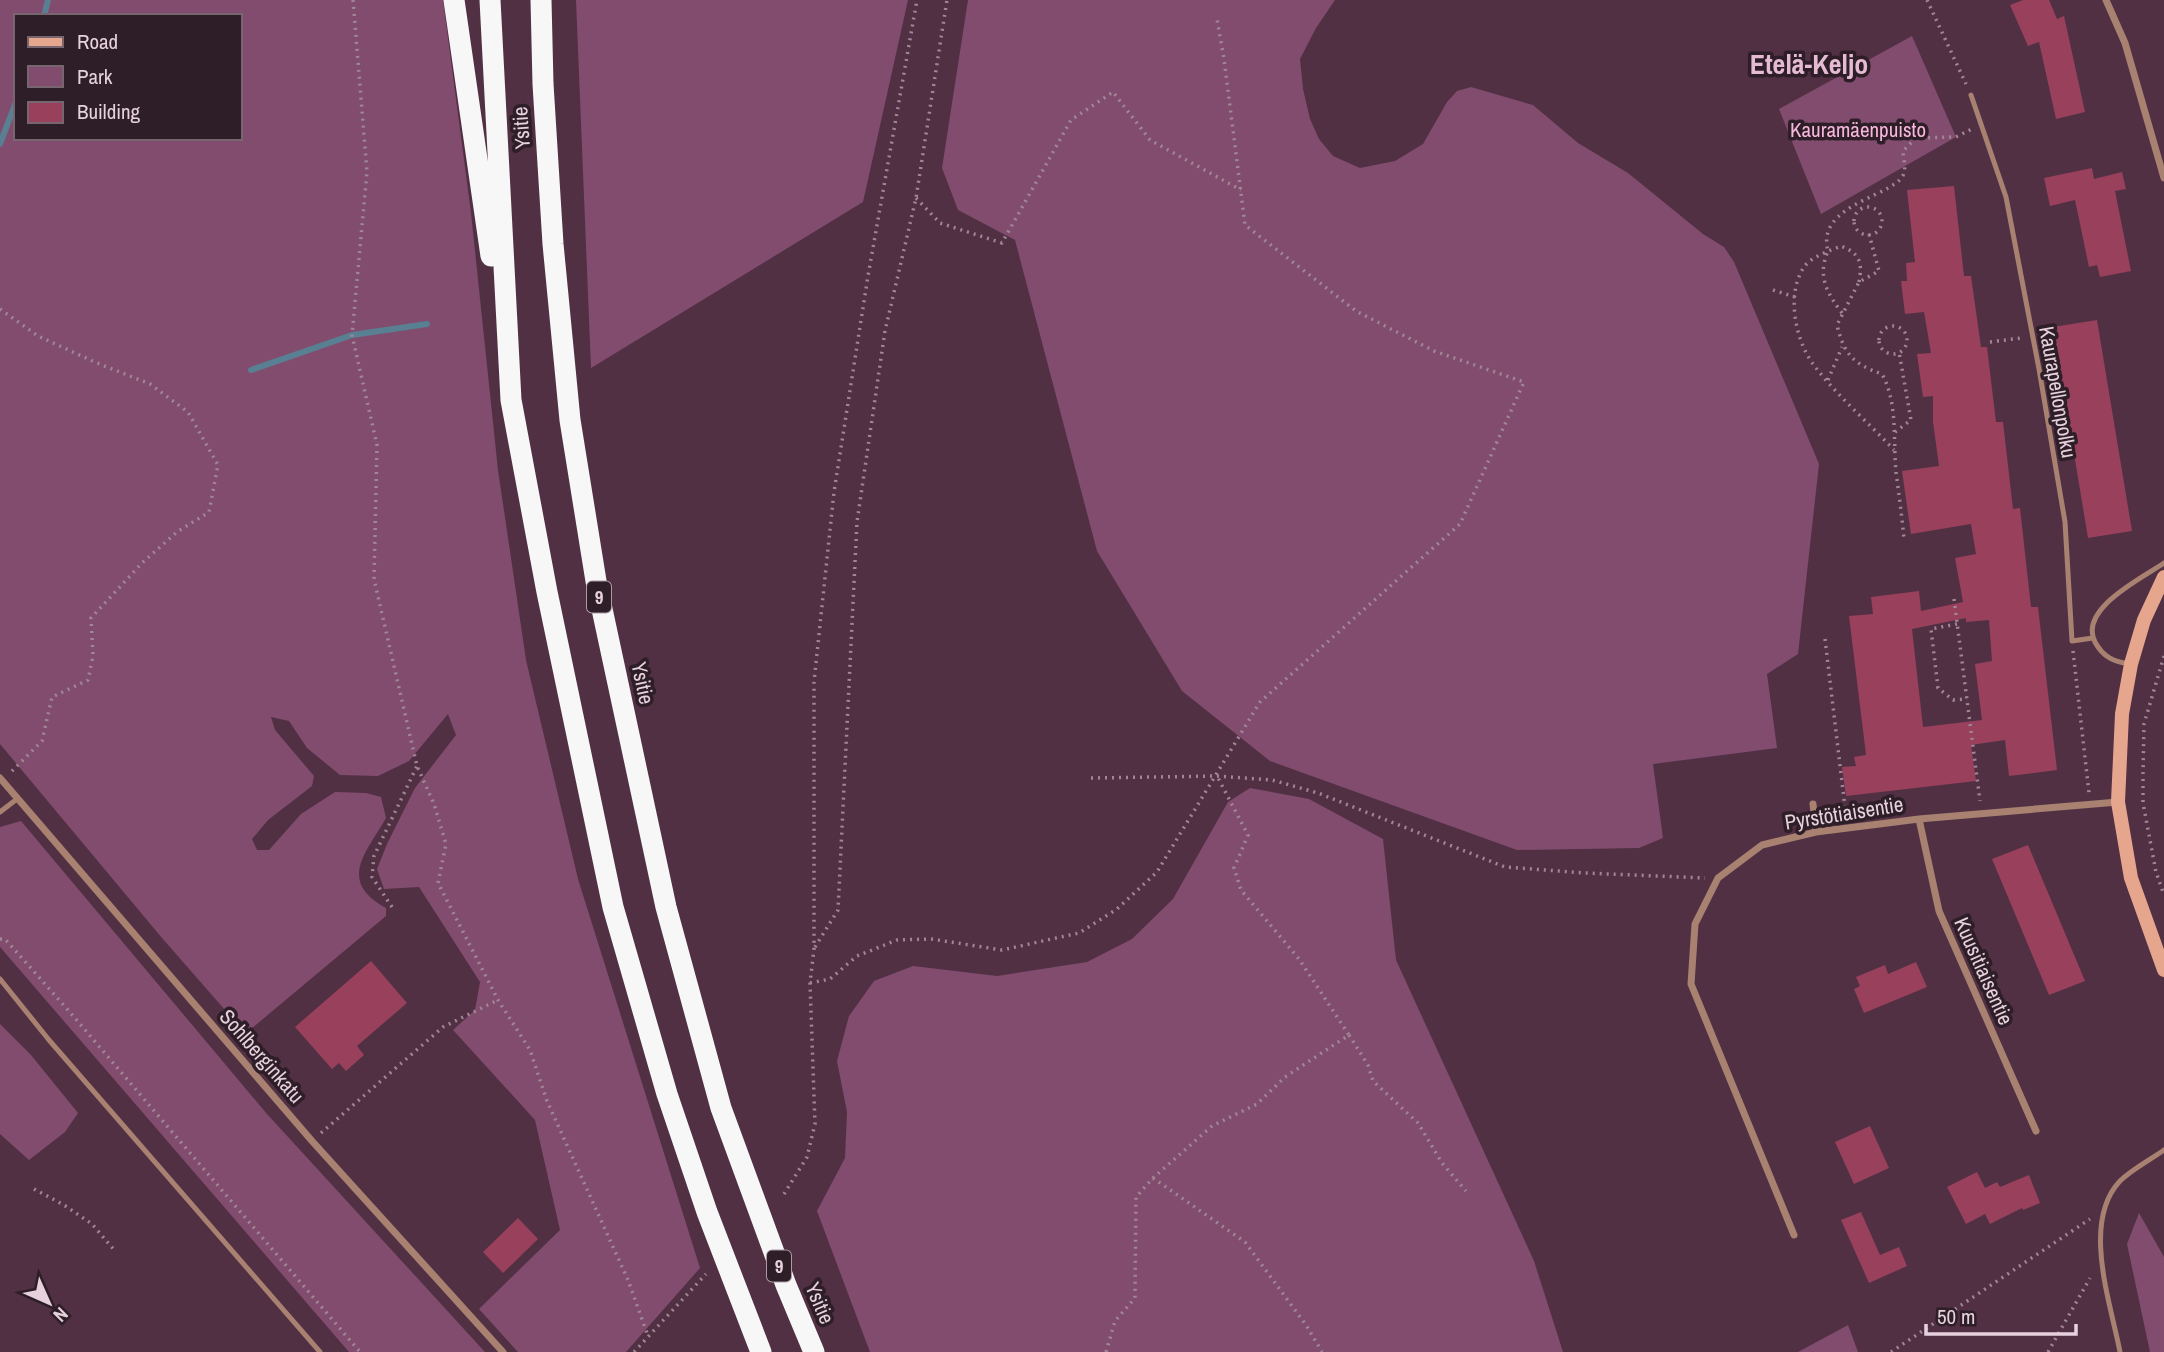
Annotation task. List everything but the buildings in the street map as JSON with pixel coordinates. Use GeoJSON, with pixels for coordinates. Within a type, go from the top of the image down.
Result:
{"type":"FeatureCollection","features":[{"type":"Feature","properties":{"kind":"highway"},"geometry":{"type":"LineString","coordinates":[[454,0],[511,400]]}},
{"type":"Feature","properties":{"kind":"highway","name":"Ysitie"},"geometry":{"type":"LineString","coordinates":[[490,0],[511,400],[547,592],[613,907],[667,1094],[707,1212],[761,1352]]}},
{"type":"Feature","properties":{"kind":"highway","name":"Ysitie"},"geometry":{"type":"LineString","coordinates":[[541,0],[542,85],[554,258],[570,420],[596,581],[666,907],[721,1108],[786,1286],[814,1352]]}},
{"type":"Feature","properties":{"kind":"street"},"geometry":{"type":"LineString","coordinates":[[2106,0],[2125,43],[2164,178]]}},
{"type":"Feature","properties":{"kind":"street"},"geometry":{"type":"LineString","coordinates":[[2164,577],[2144,620],[2131,664],[2122,714],[2118,802],[2131,878],[2164,970]]}},
{"type":"Feature","properties":{"kind":"street","name":"Sohlberginkatu"},"geometry":{"type":"LineString","coordinates":[[1,780],[312,1141],[503,1352]]}},
{"type":"Feature","properties":{"kind":"street","name":"Pyrstötiaisentie"},"geometry":{"type":"LineString","coordinates":[[1794,1235],[1691,984],[1695,924],[1718,878],[1762,845],[1816,832],[1919,819],[2118,802]]}},
{"type":"Feature","properties":{"kind":"street"},"geometry":{"type":"LineString","coordinates":[[1813,804],[1816,832]]}},
{"type":"Feature","properties":{"kind":"street","name":"Kuusitiaisentie"},"geometry":{"type":"LineString","coordinates":[[1919,819],[1939,911],[2036,1131]]}},
{"type":"Feature","properties":{"kind":"lane","name":"Kaurapellonpolku"},"geometry":{"type":"LineString","coordinates":[[1971,95],[2006,197],[2033,337],[2064,522],[2072,641]]}},
{"type":"Feature","properties":{"kind":"lane"},"geometry":{"type":"LineString","coordinates":[[2131,664],[2115,662],[2101,653],[2093,638],[2094,621],[2107,601],[2164,563]]}},
{"type":"Feature","properties":{"kind":"lane"},"geometry":{"type":"LineString","coordinates":[[2072,641],[2093,638]]}},
{"type":"Feature","properties":{"kind":"lane"},"geometry":{"type":"LineString","coordinates":[[0,812],[18,799]]}},
{"type":"Feature","properties":{"kind":"lane"},"geometry":{"type":"LineString","coordinates":[[0,979],[48,1040],[320,1352]]}},
{"type":"Feature","properties":{"kind":"lane"},"geometry":{"type":"LineString","coordinates":[[2120,1352],[2100,1260],[2103,1210],[2120,1182],[2164,1150]]}},
{"type":"Feature","properties":{"kind":"path"},"geometry":{"type":"LineString","coordinates":[[353,0],[367,172],[352,335],[377,445],[374,579],[416,766],[434,804],[446,844],[438,883],[498,1000],[530,1050],[547,1101],[628,1280],[648,1336]]}},
{"type":"Feature","properties":{"kind":"path"},"geometry":{"type":"LineString","coordinates":[[784,1194],[807,1157],[815,1124],[810,983],[814,949],[814,682],[834,492],[868,276],[917,0]]}},
{"type":"Feature","properties":{"kind":"path"},"geometry":{"type":"LineString","coordinates":[[814,949],[838,909],[857,522],[885,331],[916,198],[947,0]]}},
{"type":"Feature","properties":{"kind":"path"},"geometry":{"type":"LineString","coordinates":[[1927,0],[1971,95]]}},
{"type":"Feature","properties":{"kind":"path"},"geometry":{"type":"LineString","coordinates":[[810,983],[830,979],[857,956],[897,940],[931,939],[1002,950],[1079,933],[1118,909],[1157,872],[1261,702],[1460,524],[1524,382],[1434,351],[1356,311],[1245,225],[1217,19]]}},
{"type":"Feature","properties":{"kind":"path"},"geometry":{"type":"LineString","coordinates":[[916,198],[940,223],[1002,243],[1071,120],[1113,92],[1150,140],[1241,190]]}},
{"type":"Feature","properties":{"kind":"path"},"geometry":{"type":"LineString","coordinates":[[1842,313],[1823,280],[1823,263],[1828,251],[1825,241],[1833,223],[1851,206],[1898,181],[1904,173],[1903,151],[1916,138],[1956,136],[1982,125]]}},
{"type":"Feature","properties":{"kind":"path"},"geometry":{"type":"LineString","coordinates":[[1867,207],[1876,209],[1881,217],[1880,226],[1869,234],[1858,230],[1854,222],[1856,214],[1867,207]]}},
{"type":"Feature","properties":{"kind":"path"},"geometry":{"type":"LineString","coordinates":[[1859,282],[1879,271],[1869,234]]}},
{"type":"Feature","properties":{"kind":"path"},"geometry":{"type":"LineString","coordinates":[[1895,452],[1812,362],[1801,340],[1794,306],[1797,281],[1805,265],[1841,246],[1853,251],[1860,262],[1859,282],[1837,326],[1842,346],[1862,367],[1882,374],[1889,386],[1904,539]]}},
{"type":"Feature","properties":{"kind":"path"},"geometry":{"type":"LineString","coordinates":[[1773,290],[1795,297]]}},
{"type":"Feature","properties":{"kind":"path"},"geometry":{"type":"LineString","coordinates":[[0,309],[38,336],[150,384],[188,412],[218,465],[209,512],[177,532],[142,563],[90,618],[93,656],[88,680],[52,697],[42,741],[1,780]]}},
{"type":"Feature","properties":{"kind":"path"},"geometry":{"type":"LineString","coordinates":[[1888,328],[1901,329],[1906,337],[1905,346],[1899,352],[1890,354],[1881,346],[1881,333],[1888,328]]}},
{"type":"Feature","properties":{"kind":"path"},"geometry":{"type":"LineString","coordinates":[[1990,342],[2033,337]]}},
{"type":"Feature","properties":{"kind":"path"},"geometry":{"type":"LineString","coordinates":[[1828,381],[1842,346]]}},
{"type":"Feature","properties":{"kind":"path"},"geometry":{"type":"LineString","coordinates":[[1894,433],[1911,420],[1899,352]]}},
{"type":"Feature","properties":{"kind":"path"},"geometry":{"type":"LineString","coordinates":[[1954,599],[1982,814]]}},
{"type":"Feature","properties":{"kind":"path"},"geometry":{"type":"LineString","coordinates":[[1957,624],[1931,629],[1938,688],[1952,700],[1968,699]]}},
{"type":"Feature","properties":{"kind":"path"},"geometry":{"type":"LineString","coordinates":[[1825,639],[1848,828]]}},
{"type":"Feature","properties":{"kind":"path"},"geometry":{"type":"LineString","coordinates":[[2072,641],[2091,804]]}},
{"type":"Feature","properties":{"kind":"path"},"geometry":{"type":"LineString","coordinates":[[2164,656],[2144,724],[2143,774],[2143,803],[2156,872],[2164,895]]}},
{"type":"Feature","properties":{"kind":"path"},"geometry":{"type":"LineString","coordinates":[[392,907],[372,877],[374,856],[416,766]]}},
{"type":"Feature","properties":{"kind":"path"},"geometry":{"type":"LineString","coordinates":[[1217,776],[1248,835],[1234,868],[1241,890],[1300,959],[1368,1065],[1373,1081],[1418,1124],[1442,1163],[1466,1192]]}},
{"type":"Feature","properties":{"kind":"path"},"geometry":{"type":"LineString","coordinates":[[1091,778],[1217,776],[1272,780],[1318,793],[1505,867],[1718,878]]}},
{"type":"Feature","properties":{"kind":"path"},"geometry":{"type":"LineString","coordinates":[[0,939],[5,939],[68,1010],[360,1352]]}},
{"type":"Feature","properties":{"kind":"path"},"geometry":{"type":"LineString","coordinates":[[312,1141],[443,1027],[498,1000]]}},
{"type":"Feature","properties":{"kind":"path"},"geometry":{"type":"LineString","coordinates":[[1107,1352],[1115,1321],[1135,1298],[1136,1196],[1212,1126],[1257,1104],[1284,1077],[1349,1035]]}},
{"type":"Feature","properties":{"kind":"path"},"geometry":{"type":"LineString","coordinates":[[1153,1178],[1245,1242],[1306,1325],[1322,1352]]}},
{"type":"Feature","properties":{"kind":"path"},"geometry":{"type":"LineString","coordinates":[[34,1189],[92,1224],[116,1251]]}},
{"type":"Feature","properties":{"kind":"path"},"geometry":{"type":"LineString","coordinates":[[1891,1352],[2103,1210]]}},
{"type":"Feature","properties":{"kind":"path"},"geometry":{"type":"LineString","coordinates":[[2048,1352],[2100,1260]]}},
{"type":"Feature","properties":{"kind":"path"},"geometry":{"type":"LineString","coordinates":[[635,1352],[706,1274]]}},
{"type":"Feature","properties":{"kind":"green space"},"geometry":{"type":"Polygon","coordinates":[[[0,0],[443,0],[471,213],[498,470],[526,660],[578,879],[700,1268],[626,1352],[518,1352],[479,1309],[560,1230],[535,1120],[453,1030],[475,1010],[480,982],[419,887],[384,889],[377,869],[415,788],[456,735],[448,714],[409,761],[378,776],[340,775],[307,748],[289,721],[271,717],[275,730],[314,776],[312,786],[268,820],[252,839],[257,850],[269,850],[301,814],[335,792],[366,793],[381,797],[386,818],[364,855],[359,877],[371,898],[386,908],[386,916],[251,1029],[239,1026],[0,744],[0,0]]]}},
{"type":"Feature","properties":{"kind":"green space"},"geometry":{"type":"Polygon","coordinates":[[[576,0],[908,0],[863,202],[591,368],[576,0]]]}},
{"type":"Feature","properties":{"kind":"green space"},"geometry":{"type":"Polygon","coordinates":[[[968,0],[1335,0],[1300,59],[1310,119],[1319,139],[1333,156],[1360,168],[1395,161],[1423,144],[1447,102],[1457,91],[1471,87],[1533,105],[1578,143],[1628,173],[1703,234],[1724,247],[1734,262],[1819,464],[1798,654],[1767,674],[1777,748],[1653,764],[1663,838],[1639,848],[1517,850],[1270,761],[1182,691],[1097,551],[1015,240],[958,210],[942,168],[968,0]]]}},
{"type":"Feature","properties":{"kind":"green space","name":"Kauramäenpuisto"},"geometry":{"type":"Polygon","coordinates":[[[1912,36],[1956,137],[1821,214],[1779,109],[1912,36]]]}},
{"type":"Feature","properties":{"kind":"green space"},"geometry":{"type":"Polygon","coordinates":[[[1250,788],[1309,799],[1383,839],[1396,960],[1534,1261],[1563,1352],[870,1352],[817,1211],[845,1158],[847,1112],[837,1061],[849,1016],[874,981],[913,966],[997,976],[1087,962],[1132,939],[1173,899],[1228,802],[1250,788]]]}},
{"type":"Feature","properties":{"kind":"green space"},"geometry":{"type":"Polygon","coordinates":[[[21,821],[267,1114],[485,1352],[349,1352],[0,947],[0,827],[21,821]]]}},
{"type":"Feature","properties":{"kind":"green space"},"geometry":{"type":"Polygon","coordinates":[[[0,1024],[31,1055],[78,1113],[65,1132],[29,1160],[0,1134],[0,1024]]]}},
{"type":"Feature","properties":{"kind":"green space"},"geometry":{"type":"Polygon","coordinates":[[[2139,1213],[2164,1257],[2164,1352],[2150,1352],[2127,1244],[2139,1213]]]}},
{"type":"Feature","properties":{"kind":"green space"},"geometry":{"type":"Polygon","coordinates":[[[1848,1325],[1858,1352],[1798,1352],[1848,1325]]]}},
{"type":"Feature","properties":{"kind":"waterway"},"geometry":{"type":"LineString","coordinates":[[44,14],[48,0]]}},
{"type":"Feature","properties":{"kind":"waterway"},"geometry":{"type":"LineString","coordinates":[[0,144],[14,107]]}},
{"type":"Feature","properties":{"kind":"waterway"},"geometry":{"type":"LineString","coordinates":[[251,370],[352,335],[427,324]]}},
{"type":"Feature","properties":{"kind":"district","name":"Etelä-Keljo"},"geometry":{"type":"Point","coordinates":[1809,64]}}]}
